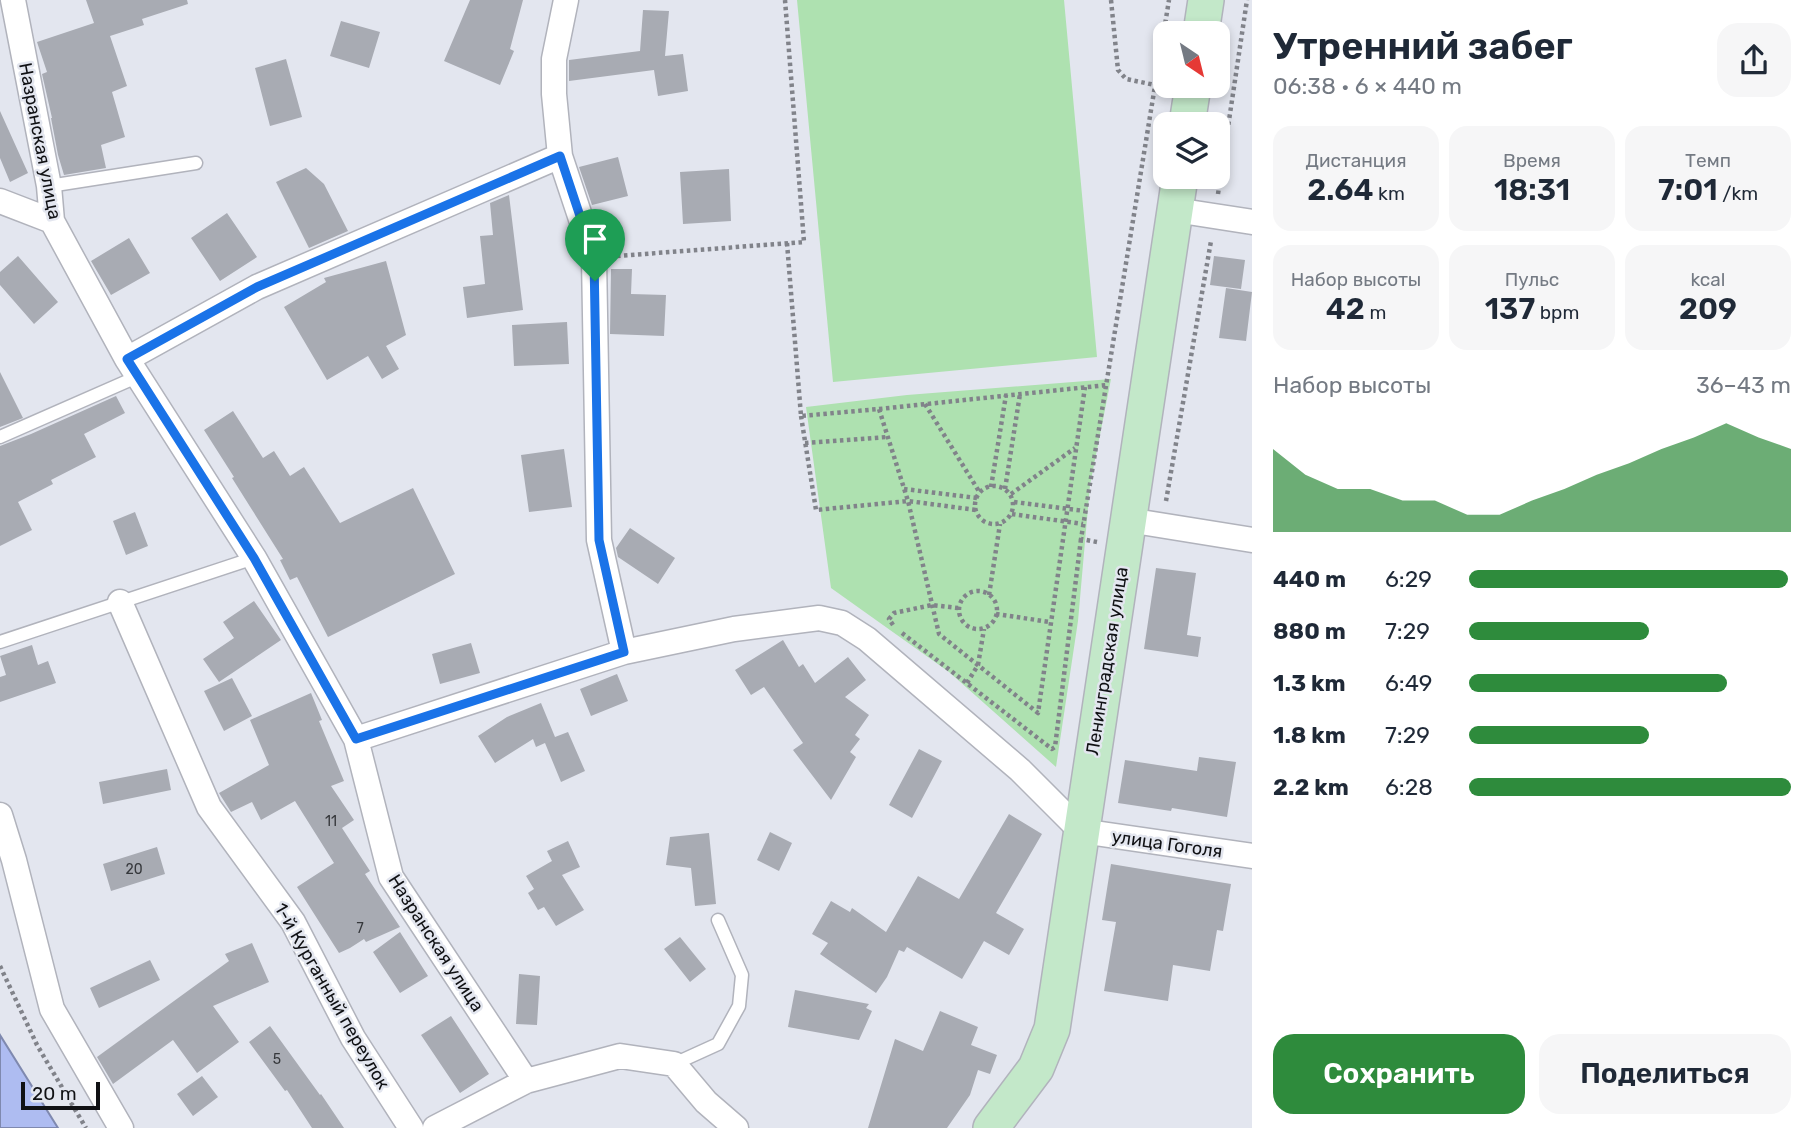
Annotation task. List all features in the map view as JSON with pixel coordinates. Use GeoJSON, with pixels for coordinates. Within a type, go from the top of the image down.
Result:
{"type":"FeatureCollection","features":[{"type":"Feature","properties":{"kind":"main road"},"geometry":{"type":"LineString","coordinates":[[1203,21],[1206,0]]}},
{"type":"Feature","properties":{"kind":"main road","name":"Ленинградская улица"},"geometry":{"type":"LineString","coordinates":[[991,1128],[1036,1068],[1052,1029],[1177,193]]}},
{"type":"Feature","properties":{"kind":"street","name":"Назранская улица"},"geometry":{"type":"LineString","coordinates":[[13,0],[50,186],[52,221],[133,367],[254,558],[356,739],[391,877],[526,1081]]}},
{"type":"Feature","properties":{"kind":"street"},"geometry":{"type":"LineString","coordinates":[[566,0],[554,59],[554,94],[560,156],[594,258],[599,540],[624,652]]}},
{"type":"Feature","properties":{"kind":"street"},"geometry":{"type":"LineString","coordinates":[[133,367],[257,287],[560,156]]}},
{"type":"Feature","properties":{"kind":"street"},"geometry":{"type":"LineString","coordinates":[[1177,193],[1215,216],[1252,222]]}},
{"type":"Feature","properties":{"kind":"street"},"geometry":{"type":"LineString","coordinates":[[0,201],[52,221]]}},
{"type":"Feature","properties":{"kind":"street"},"geometry":{"type":"LineString","coordinates":[[1128,520],[1252,540]]}},
{"type":"Feature","properties":{"kind":"street","name":"1-й Курганный переулок"},"geometry":{"type":"LineString","coordinates":[[120,602],[209,807],[293,922],[353,1038],[411,1128]]}},
{"type":"Feature","properties":{"kind":"street"},"geometry":{"type":"LineString","coordinates":[[356,739],[624,652],[734,629],[818,618],[842,623],[867,639],[1020,770],[1081,831]]}},
{"type":"Feature","properties":{"kind":"street"},"geometry":{"type":"LineString","coordinates":[[0,815],[52,1009],[121,1128]]}},
{"type":"Feature","properties":{"kind":"street","name":"улица Гоголя"},"geometry":{"type":"LineString","coordinates":[[1081,831],[1252,856]]}},
{"type":"Feature","properties":{"kind":"street"},"geometry":{"type":"LineString","coordinates":[[435,1128],[526,1081],[620,1056],[674,1064],[706,1102],[736,1128]]}},
{"type":"Feature","properties":{"kind":"lane"},"geometry":{"type":"LineString","coordinates":[[50,186],[196,163]]}},
{"type":"Feature","properties":{"kind":"lane"},"geometry":{"type":"LineString","coordinates":[[0,438],[133,367]]}},
{"type":"Feature","properties":{"kind":"lane"},"geometry":{"type":"LineString","coordinates":[[0,642],[254,558]]}},
{"type":"Feature","properties":{"kind":"lane"},"geometry":{"type":"LineString","coordinates":[[674,1064],[718,1044],[739,1006],[742,975],[718,919]]}},
{"type":"Feature","properties":{"kind":"path"},"geometry":{"type":"LineString","coordinates":[[594,258],[804,242],[785,0]]}},
{"type":"Feature","properties":{"kind":"path"},"geometry":{"type":"LineString","coordinates":[[1111,0],[1118,70],[1126,79],[1153,85]]}},
{"type":"Feature","properties":{"kind":"path"},"geometry":{"type":"LineString","coordinates":[[1162,526],[1215,216],[1247,0]]}},
{"type":"Feature","properties":{"kind":"path"},"geometry":{"type":"LineString","coordinates":[[787,243],[801,416],[816,510],[908,501],[976,510]]}},
{"type":"Feature","properties":{"kind":"path"},"geometry":{"type":"LineString","coordinates":[[801,416],[1107,385]]}},
{"type":"Feature","properties":{"kind":"path"},"geometry":{"type":"LineString","coordinates":[[878,409],[908,501],[939,634],[1038,713],[1085,387]]}},
{"type":"Feature","properties":{"kind":"path"},"geometry":{"type":"LineString","coordinates":[[1005,489],[1020,394]]}},
{"type":"Feature","properties":{"kind":"path"},"geometry":{"type":"LineString","coordinates":[[991,487],[1006,396]]}},
{"type":"Feature","properties":{"kind":"path"},"geometry":{"type":"LineString","coordinates":[[925,404],[978,495]]}},
{"type":"Feature","properties":{"kind":"path"},"geometry":{"type":"LineString","coordinates":[[805,443],[887,437]]}},
{"type":"Feature","properties":{"kind":"path"},"geometry":{"type":"LineString","coordinates":[[1011,494],[1076,448]]}},
{"type":"Feature","properties":{"kind":"path"},"geometry":{"type":"LineString","coordinates":[[993,486],[1005,489],[1014,502],[1012,514],[1000,524],[985,523],[976,510],[978,495],[993,486]]}},
{"type":"Feature","properties":{"kind":"path"},"geometry":{"type":"LineString","coordinates":[[904,489],[978,495]]}},
{"type":"Feature","properties":{"kind":"path"},"geometry":{"type":"LineString","coordinates":[[1014,502],[1085,511]]}},
{"type":"Feature","properties":{"kind":"path"},"geometry":{"type":"LineString","coordinates":[[1012,514],[1083,524]]}},
{"type":"Feature","properties":{"kind":"path"},"geometry":{"type":"LineString","coordinates":[[989,595],[1000,524]]}},
{"type":"Feature","properties":{"kind":"path"},"geometry":{"type":"LineString","coordinates":[[958,608],[933,605],[894,614],[889,619],[890,623],[1052,749],[1055,747],[1081,539]]}},
{"type":"Feature","properties":{"kind":"path"},"geometry":{"type":"LineString","coordinates":[[976,590],[989,595],[994,599],[997,609],[995,619],[988,627],[979,630],[969,628],[961,621],[958,611],[960,601],[976,590]]}},
{"type":"Feature","properties":{"kind":"path"},"geometry":{"type":"LineString","coordinates":[[996,614],[1050,622]]}},
{"type":"Feature","properties":{"kind":"path"},"geometry":{"type":"LineString","coordinates":[[967,683],[978,665],[984,628]]}},
{"type":"Feature","properties":{"kind":"path"},"geometry":{"type":"LineString","coordinates":[[0,966],[37,1045],[86,1128]]}},
{"type":"Feature","properties":{"kind":"green space"},"geometry":{"type":"Polygon","coordinates":[[[797,0],[1064,0],[1097,357],[833,382],[797,0]]]}},
{"type":"Feature","properties":{"kind":"green space"},"geometry":{"type":"Polygon","coordinates":[[[1111,379],[1090,485],[1078,621],[1056,767],[949,672],[831,588],[806,407],[907,395],[1111,379]]]}},
{"type":"Feature","properties":{"kind":"water"},"geometry":{"type":"Polygon","coordinates":[[[0,1035],[58,1128],[0,1128],[0,1035]]]}},
{"type":"Feature","properties":{"kind":"building"},"geometry":{"type":"Polygon","coordinates":[[[86,0],[187,0],[188,4],[142,19],[144,25],[110,36],[127,86],[112,92],[125,137],[101,145],[106,168],[64,175],[42,74],[47,72],[37,42],[94,23],[86,0]]]}},
{"type":"Feature","properties":{"kind":"building"},"geometry":{"type":"Polygon","coordinates":[[[470,0],[523,0],[510,49],[514,51],[500,85],[444,61],[470,0]]]}},
{"type":"Feature","properties":{"kind":"building"},"geometry":{"type":"Polygon","coordinates":[[[643,10],[669,11],[665,56],[683,54],[688,91],[658,96],[654,70],[569,81],[569,60],[640,51],[643,10]]]}},
{"type":"Feature","properties":{"kind":"building"},"geometry":{"type":"Polygon","coordinates":[[[341,21],[380,32],[369,68],[330,56],[341,21]]]}},
{"type":"Feature","properties":{"kind":"building"},"geometry":{"type":"Polygon","coordinates":[[[286,59],[302,117],[270,126],[255,68],[286,59]]]}},
{"type":"Feature","properties":{"kind":"building"},"geometry":{"type":"Polygon","coordinates":[[[0,111],[28,173],[10,182],[0,158],[0,111]]]}},
{"type":"Feature","properties":{"kind":"building"},"geometry":{"type":"Polygon","coordinates":[[[618,157],[628,196],[592,205],[579,167],[618,157]]]}},
{"type":"Feature","properties":{"kind":"building"},"geometry":{"type":"Polygon","coordinates":[[[306,168],[324,184],[348,231],[309,248],[276,182],[306,168]]]}},
{"type":"Feature","properties":{"kind":"building"},"geometry":{"type":"Polygon","coordinates":[[[729,169],[731,221],[683,224],[680,172],[729,169]]]}},
{"type":"Feature","properties":{"kind":"building"},"geometry":{"type":"Polygon","coordinates":[[[509,195],[523,310],[467,318],[463,287],[485,284],[480,236],[493,235],[490,203],[509,195]]]}},
{"type":"Feature","properties":{"kind":"building"},"geometry":{"type":"Polygon","coordinates":[[[227,213],[257,257],[220,281],[191,238],[227,213]]]}},
{"type":"Feature","properties":{"kind":"building"},"geometry":{"type":"Polygon","coordinates":[[[129,238],[150,273],[111,295],[91,261],[129,238]]]}},
{"type":"Feature","properties":{"kind":"building"},"geometry":{"type":"Polygon","coordinates":[[[18,256],[58,302],[34,324],[0,285],[0,272],[18,256]]]}},
{"type":"Feature","properties":{"kind":"building"},"geometry":{"type":"Polygon","coordinates":[[[1214,256],[1245,260],[1241,289],[1210,285],[1214,256]]]}},
{"type":"Feature","properties":{"kind":"building"},"geometry":{"type":"Polygon","coordinates":[[[386,261],[406,335],[386,346],[399,369],[382,379],[368,356],[327,380],[284,307],[326,282],[324,278],[386,261]]]}},
{"type":"Feature","properties":{"kind":"building"},"geometry":{"type":"Polygon","coordinates":[[[611,269],[632,269],[631,294],[666,295],[664,336],[610,334],[611,269]]]}},
{"type":"Feature","properties":{"kind":"building"},"geometry":{"type":"Polygon","coordinates":[[[1226,288],[1252,292],[1246,341],[1219,338],[1226,288]]]}},
{"type":"Feature","properties":{"kind":"building"},"geometry":{"type":"Polygon","coordinates":[[[567,322],[569,364],[514,366],[512,325],[567,322]]]}},
{"type":"Feature","properties":{"kind":"building"},"geometry":{"type":"Polygon","coordinates":[[[0,372],[23,418],[0,427],[0,372]]]}},
{"type":"Feature","properties":{"kind":"building"},"geometry":{"type":"Polygon","coordinates":[[[116,396],[125,413],[84,434],[96,457],[51,480],[53,484],[18,502],[32,530],[0,546],[0,446],[116,396]]]}},
{"type":"Feature","properties":{"kind":"building"},"geometry":{"type":"Polygon","coordinates":[[[233,411],[263,458],[274,451],[290,476],[304,467],[340,523],[413,488],[455,574],[328,637],[297,577],[290,580],[280,560],[283,559],[204,430],[233,411]]]}},
{"type":"Feature","properties":{"kind":"building"},"geometry":{"type":"Polygon","coordinates":[[[564,449],[572,507],[529,512],[521,455],[564,449]]]}},
{"type":"Feature","properties":{"kind":"building"},"geometry":{"type":"Polygon","coordinates":[[[135,512],[148,546],[126,555],[113,521],[135,512]]]}},
{"type":"Feature","properties":{"kind":"building"},"geometry":{"type":"Polygon","coordinates":[[[630,528],[675,558],[658,584],[618,557],[616,548],[630,528]]]}},
{"type":"Feature","properties":{"kind":"building"},"geometry":{"type":"Polygon","coordinates":[[[1156,568],[1196,573],[1187,635],[1201,637],[1198,657],[1144,649],[1156,568]]]}},
{"type":"Feature","properties":{"kind":"building"},"geometry":{"type":"Polygon","coordinates":[[[254,601],[281,640],[219,682],[203,659],[234,638],[223,622],[254,601]]]}},
{"type":"Feature","properties":{"kind":"building"},"geometry":{"type":"Polygon","coordinates":[[[783,640],[799,667],[803,664],[815,683],[848,657],[866,680],[845,697],[869,715],[855,735],[860,739],[850,752],[856,757],[831,800],[793,750],[803,743],[764,687],[751,695],[735,670],[783,640]]]}},
{"type":"Feature","properties":{"kind":"building"},"geometry":{"type":"Polygon","coordinates":[[[471,643],[480,673],[440,684],[432,654],[471,643]]]}},
{"type":"Feature","properties":{"kind":"building"},"geometry":{"type":"Polygon","coordinates":[[[32,645],[38,665],[48,661],[56,683],[0,702],[0,677],[6,675],[0,656],[32,645]]]}},
{"type":"Feature","properties":{"kind":"building"},"geometry":{"type":"Polygon","coordinates":[[[617,674],[628,701],[591,716],[580,689],[617,674]]]}},
{"type":"Feature","properties":{"kind":"building"},"geometry":{"type":"Polygon","coordinates":[[[232,678],[252,716],[224,731],[204,691],[232,678]]]}},
{"type":"Feature","properties":{"kind":"building"},"geometry":{"type":"Polygon","coordinates":[[[311,693],[322,720],[319,721],[344,781],[331,786],[354,820],[342,828],[370,871],[365,874],[400,927],[366,942],[364,939],[339,953],[297,887],[334,863],[295,801],[261,820],[252,802],[231,812],[219,793],[269,765],[250,720],[311,693]]]}},
{"type":"Feature","properties":{"kind":"building"},"geometry":{"type":"Polygon","coordinates":[[[541,703],[555,737],[568,732],[585,771],[561,782],[545,743],[536,747],[533,739],[495,763],[478,736],[507,717],[541,703]]]}},
{"type":"Feature","properties":{"kind":"building"},"geometry":{"type":"Polygon","coordinates":[[[919,749],[942,761],[912,818],[889,805],[919,749]]]}},
{"type":"Feature","properties":{"kind":"building"},"geometry":{"type":"Polygon","coordinates":[[[1199,757],[1236,762],[1227,817],[1118,803],[1125,760],[1197,771],[1199,757]]]}},
{"type":"Feature","properties":{"kind":"building"},"geometry":{"type":"Polygon","coordinates":[[[167,769],[171,790],[103,804],[99,782],[167,769]]]}},
{"type":"Feature","properties":{"kind":"building"},"geometry":{"type":"Polygon","coordinates":[[[1009,814],[1042,834],[996,913],[1024,929],[1009,955],[984,941],[962,979],[907,947],[904,952],[899,950],[887,977],[876,993],[820,954],[828,943],[812,934],[831,901],[850,912],[852,908],[886,932],[918,876],[959,899],[1009,814]]]}},
{"type":"Feature","properties":{"kind":"building"},"geometry":{"type":"Polygon","coordinates":[[[770,832],[792,843],[779,871],[757,860],[770,832]]]}},
{"type":"Feature","properties":{"kind":"building"},"geometry":{"type":"Polygon","coordinates":[[[709,833],[716,904],[695,906],[691,868],[666,865],[670,837],[709,833]]]}},
{"type":"Feature","properties":{"kind":"building"},"geometry":{"type":"Polygon","coordinates":[[[568,841],[580,867],[562,875],[584,910],[556,926],[544,907],[538,910],[528,893],[534,889],[526,876],[552,861],[547,851],[568,841]]]}},
{"type":"Feature","properties":{"kind":"building"},"geometry":{"type":"Polygon","coordinates":[[[157,847],[165,874],[111,891],[103,864],[157,847]]]}},
{"type":"Feature","properties":{"kind":"building"},"geometry":{"type":"Polygon","coordinates":[[[1111,864],[1231,884],[1223,931],[1217,930],[1210,971],[1173,965],[1168,1001],[1104,991],[1116,922],[1102,920],[1111,864]]]}},
{"type":"Feature","properties":{"kind":"building"},"geometry":{"type":"Polygon","coordinates":[[[400,932],[428,976],[400,993],[373,952],[400,932]]]}},
{"type":"Feature","properties":{"kind":"building"},"geometry":{"type":"Polygon","coordinates":[[[680,937],[706,969],[690,982],[664,949],[680,937]]]}},
{"type":"Feature","properties":{"kind":"building"},"geometry":{"type":"Polygon","coordinates":[[[252,943],[269,982],[213,1006],[239,1042],[197,1073],[173,1040],[113,1084],[97,1057],[229,961],[225,954],[252,943]]]}},
{"type":"Feature","properties":{"kind":"building"},"geometry":{"type":"Polygon","coordinates":[[[150,960],[160,980],[99,1008],[90,988],[150,960]]]}},
{"type":"Feature","properties":{"kind":"building"},"geometry":{"type":"Polygon","coordinates":[[[519,974],[540,976],[537,1025],[516,1024],[519,974]]]}},
{"type":"Feature","properties":{"kind":"building"},"geometry":{"type":"Polygon","coordinates":[[[795,990],[869,1004],[866,1008],[872,1011],[859,1040],[788,1027],[795,990]]]}},
{"type":"Feature","properties":{"kind":"building"},"geometry":{"type":"Polygon","coordinates":[[[940,1011],[978,1027],[971,1045],[997,1055],[990,1074],[978,1070],[970,1095],[947,1128],[868,1128],[895,1039],[923,1051],[940,1011]]]}},
{"type":"Feature","properties":{"kind":"building"},"geometry":{"type":"Polygon","coordinates":[[[451,1016],[489,1074],[460,1093],[421,1035],[451,1016]]]}},
{"type":"Feature","properties":{"kind":"building"},"geometry":{"type":"Polygon","coordinates":[[[270,1026],[344,1128],[312,1128],[287,1090],[285,1091],[249,1042],[270,1026]]]}},
{"type":"Feature","properties":{"kind":"building"},"geometry":{"type":"Polygon","coordinates":[[[202,1076],[218,1097],[193,1116],[177,1094],[202,1076]]]}},
{"type":"Feature","properties":{"kind":"route"},"geometry":{"type":"LineString","coordinates":[[560,156],[594,258],[595,281],[599,540],[624,652],[356,739],[254,558],[127,359],[257,287],[560,156]]}}]}
